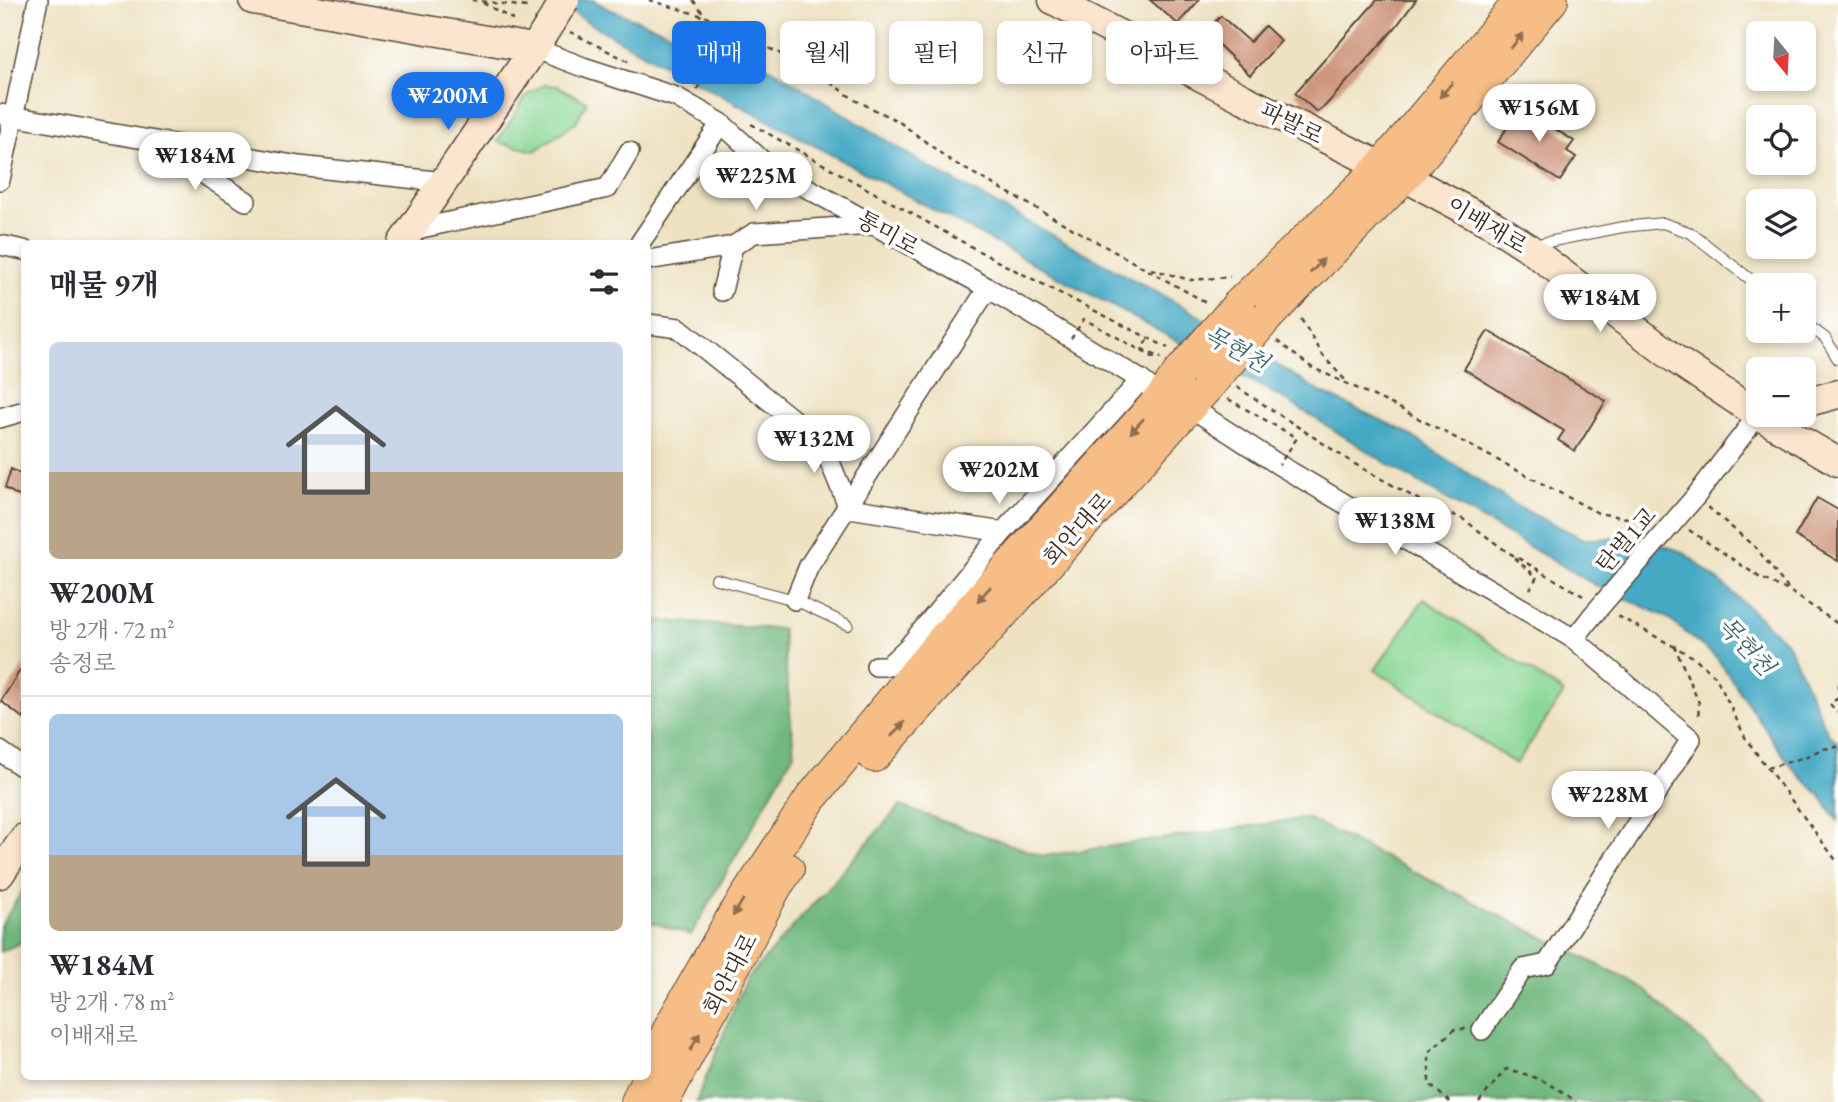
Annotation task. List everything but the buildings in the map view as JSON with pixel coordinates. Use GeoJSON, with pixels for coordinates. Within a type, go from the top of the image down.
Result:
{"type":"FeatureCollection","features":[{"type":"Feature","properties":{"kind":"main road","name":"통미로"},"geometry":{"type":"LineString","coordinates":[[253,0],[538,42]]}},
{"type":"Feature","properties":{"kind":"main road","name":"통미로"},"geometry":{"type":"LineString","coordinates":[[342,0],[538,42]]}},
{"type":"Feature","properties":{"kind":"main road"},"geometry":{"type":"LineString","coordinates":[[407,236],[565,0]]}},
{"type":"Feature","properties":{"kind":"main road","name":"파발로"},"geometry":{"type":"LineString","coordinates":[[1053,0],[1089,8],[1393,172]]}},
{"type":"Feature","properties":{"kind":"main road","name":"회안대로"},"geometry":{"type":"LineString","coordinates":[[651,1072],[670,1027],[726,929],[811,797],[942,642],[1174,384],[1283,313],[1393,172],[1521,0]]}},
{"type":"Feature","properties":{"kind":"main road","name":"회안대로"},"geometry":{"type":"LineString","coordinates":[[663,1102],[775,888],[831,804],[1109,494],[1174,384],[1240,290],[1393,172],[1552,0]]}},
{"type":"Feature","properties":{"kind":"main road","name":"이배재로"},"geometry":{"type":"LineString","coordinates":[[1393,172],[1492,224],[1526,246],[1675,359],[1746,406]]}},
{"type":"Feature","properties":{"kind":"main road"},"geometry":{"type":"LineString","coordinates":[[1816,400],[1838,394]]}},
{"type":"Feature","properties":{"kind":"main road","name":"이배재로"},"geometry":{"type":"LineString","coordinates":[[1780,427],[1838,462]]}},
{"type":"Feature","properties":{"kind":"main road"},"geometry":{"type":"LineString","coordinates":[[0,874],[21,842]]}},
{"type":"Feature","properties":{"kind":"main road","name":"회안대로"},"geometry":{"type":"LineString","coordinates":[[638,1102],[647,1080]]}},
{"type":"Feature","properties":{"kind":"street"},"geometry":{"type":"LineString","coordinates":[[0,180],[7,116],[38,0]]}},
{"type":"Feature","properties":{"kind":"street","name":"통미로"},"geometry":{"type":"LineString","coordinates":[[538,42],[583,67],[676,97],[721,123],[769,167],[988,288],[1174,384],[1279,465],[1574,639],[1692,739],[1547,964],[1523,969],[1482,1030]]}},
{"type":"Feature","properties":{"kind":"street"},"geometry":{"type":"LineString","coordinates":[[7,116],[299,166],[444,182]]}},
{"type":"Feature","properties":{"kind":"street"},"geometry":{"type":"LineString","coordinates":[[642,240],[721,123]]}},
{"type":"Feature","properties":{"kind":"street"},"geometry":{"type":"LineString","coordinates":[[173,145],[208,177],[246,201]]}},
{"type":"Feature","properties":{"kind":"street"},"geometry":{"type":"LineString","coordinates":[[407,236],[608,188],[629,152]]}},
{"type":"Feature","properties":{"kind":"street"},"geometry":{"type":"LineString","coordinates":[[651,260],[733,246],[754,233],[873,225]]}},
{"type":"Feature","properties":{"kind":"street"},"geometry":{"type":"LineString","coordinates":[[0,245],[21,249]]}},
{"type":"Feature","properties":{"kind":"street"},"geometry":{"type":"LineString","coordinates":[[722,291],[733,246]]}},
{"type":"Feature","properties":{"kind":"street"},"geometry":{"type":"LineString","coordinates":[[795,600],[809,566],[849,508],[988,288]]}},
{"type":"Feature","properties":{"kind":"street"},"geometry":{"type":"LineString","coordinates":[[651,324],[679,328],[822,443],[849,508]]}},
{"type":"Feature","properties":{"kind":"street"},"geometry":{"type":"LineString","coordinates":[[876,666],[888,666],[909,646],[1003,532],[1174,384]]}},
{"type":"Feature","properties":{"kind":"street"},"geometry":{"type":"LineString","coordinates":[[0,418],[21,412]]}},
{"type":"Feature","properties":{"kind":"street"},"geometry":{"type":"LineString","coordinates":[[1696,496],[1748,427]]}},
{"type":"Feature","properties":{"kind":"street","name":"탄벌1교"},"geometry":{"type":"LineString","coordinates":[[1574,639],[1696,496]]}},
{"type":"Feature","properties":{"kind":"street"},"geometry":{"type":"LineString","coordinates":[[849,508],[1003,532]]}},
{"type":"Feature","properties":{"kind":"street"},"geometry":{"type":"LineString","coordinates":[[0,751],[21,766]]}},
{"type":"Feature","properties":{"kind":"lane"},"geometry":{"type":"LineString","coordinates":[[1526,246],[1623,227],[1663,223],[1692,233],[1746,276]]}},
{"type":"Feature","properties":{"kind":"lane"},"geometry":{"type":"LineString","coordinates":[[1816,331],[1825,338],[1838,359]]}},
{"type":"Feature","properties":{"kind":"lane"},"geometry":{"type":"LineString","coordinates":[[716,579],[795,600],[848,625]]}},
{"type":"Feature","properties":{"kind":"path"},"geometry":{"type":"LineString","coordinates":[[693,0],[706,17]]}},
{"type":"Feature","properties":{"kind":"path"},"geometry":{"type":"LineString","coordinates":[[480,2],[538,42]]}},
{"type":"Feature","properties":{"kind":"path"},"geometry":{"type":"LineString","coordinates":[[696,93],[700,84]]}},
{"type":"Feature","properties":{"kind":"path"},"geometry":{"type":"LineString","coordinates":[[1145,267],[1240,290]]}},
{"type":"Feature","properties":{"kind":"path"},"geometry":{"type":"LineString","coordinates":[[1283,313],[1348,384]]}},
{"type":"Feature","properties":{"kind":"path"},"geometry":{"type":"LineString","coordinates":[[1148,338],[1142,349],[1174,384]]}},
{"type":"Feature","properties":{"kind":"path"},"geometry":{"type":"LineString","coordinates":[[1696,496],[1756,549],[1791,592]]}},
{"type":"Feature","properties":{"kind":"path"},"geometry":{"type":"LineString","coordinates":[[1506,551],[1537,577],[1530,589]]}},
{"type":"Feature","properties":{"kind":"path"},"geometry":{"type":"LineString","coordinates":[[1674,645],[1699,704],[1698,722]]}},
{"type":"Feature","properties":{"kind":"path"},"geometry":{"type":"LineString","coordinates":[[1838,684],[1838,696],[1830,704],[1838,713]]}},
{"type":"Feature","properties":{"kind":"path"},"geometry":{"type":"LineString","coordinates":[[1767,768],[1822,749],[1838,747]]}},
{"type":"Feature","properties":{"kind":"path"},"geometry":{"type":"LineString","coordinates":[[1450,1102],[1429,1083],[1429,1052],[1455,1029],[1482,1030]]}},
{"type":"Feature","properties":{"kind":"path"},"geometry":{"type":"LineString","coordinates":[[1479,1102],[1507,1069],[1558,1087],[1576,1102]]}},
{"type":"Feature","properties":{"kind":"green space"},"geometry":{"type":"Polygon","coordinates":[[[543,85],[557,86],[587,102],[575,123],[535,151],[497,142],[527,95],[543,85]]]}},
{"type":"Feature","properties":{"kind":"green space"},"geometry":{"type":"Polygon","coordinates":[[[1424,599],[1564,693],[1516,764],[1375,670],[1424,599]]]}},
{"type":"Feature","properties":{"kind":"green space"},"geometry":{"type":"Polygon","coordinates":[[[651,620],[782,629],[794,753],[691,935],[651,922],[651,620]]]}},
{"type":"Feature","properties":{"kind":"green space"},"geometry":{"type":"Polygon","coordinates":[[[900,806],[1043,856],[1307,818],[1638,985],[1771,1102],[696,1102],[745,981],[900,806]]]}},
{"type":"Feature","properties":{"kind":"green space"},"geometry":{"type":"Polygon","coordinates":[[[21,893],[21,942],[0,952],[0,927],[21,893]]]}},
{"type":"Feature","properties":{"kind":"water"},"geometry":{"type":"Polygon","coordinates":[[[551,0],[593,0],[672,34],[672,69],[551,0]]]}},
{"type":"Feature","properties":{"kind":"water","name":"목현천"},"geometry":{"type":"Polygon","coordinates":[[[766,66],[780,74],[780,84],[796,84],[932,169],[1193,312],[1322,393],[1404,431],[1520,508],[1584,539],[1640,538],[1683,552],[1724,585],[1788,644],[1828,733],[1838,743],[1838,821],[1821,796],[1796,772],[1717,658],[1665,616],[1597,586],[1407,476],[1281,397],[700,84],[766,84],[766,66]]]}}]}
